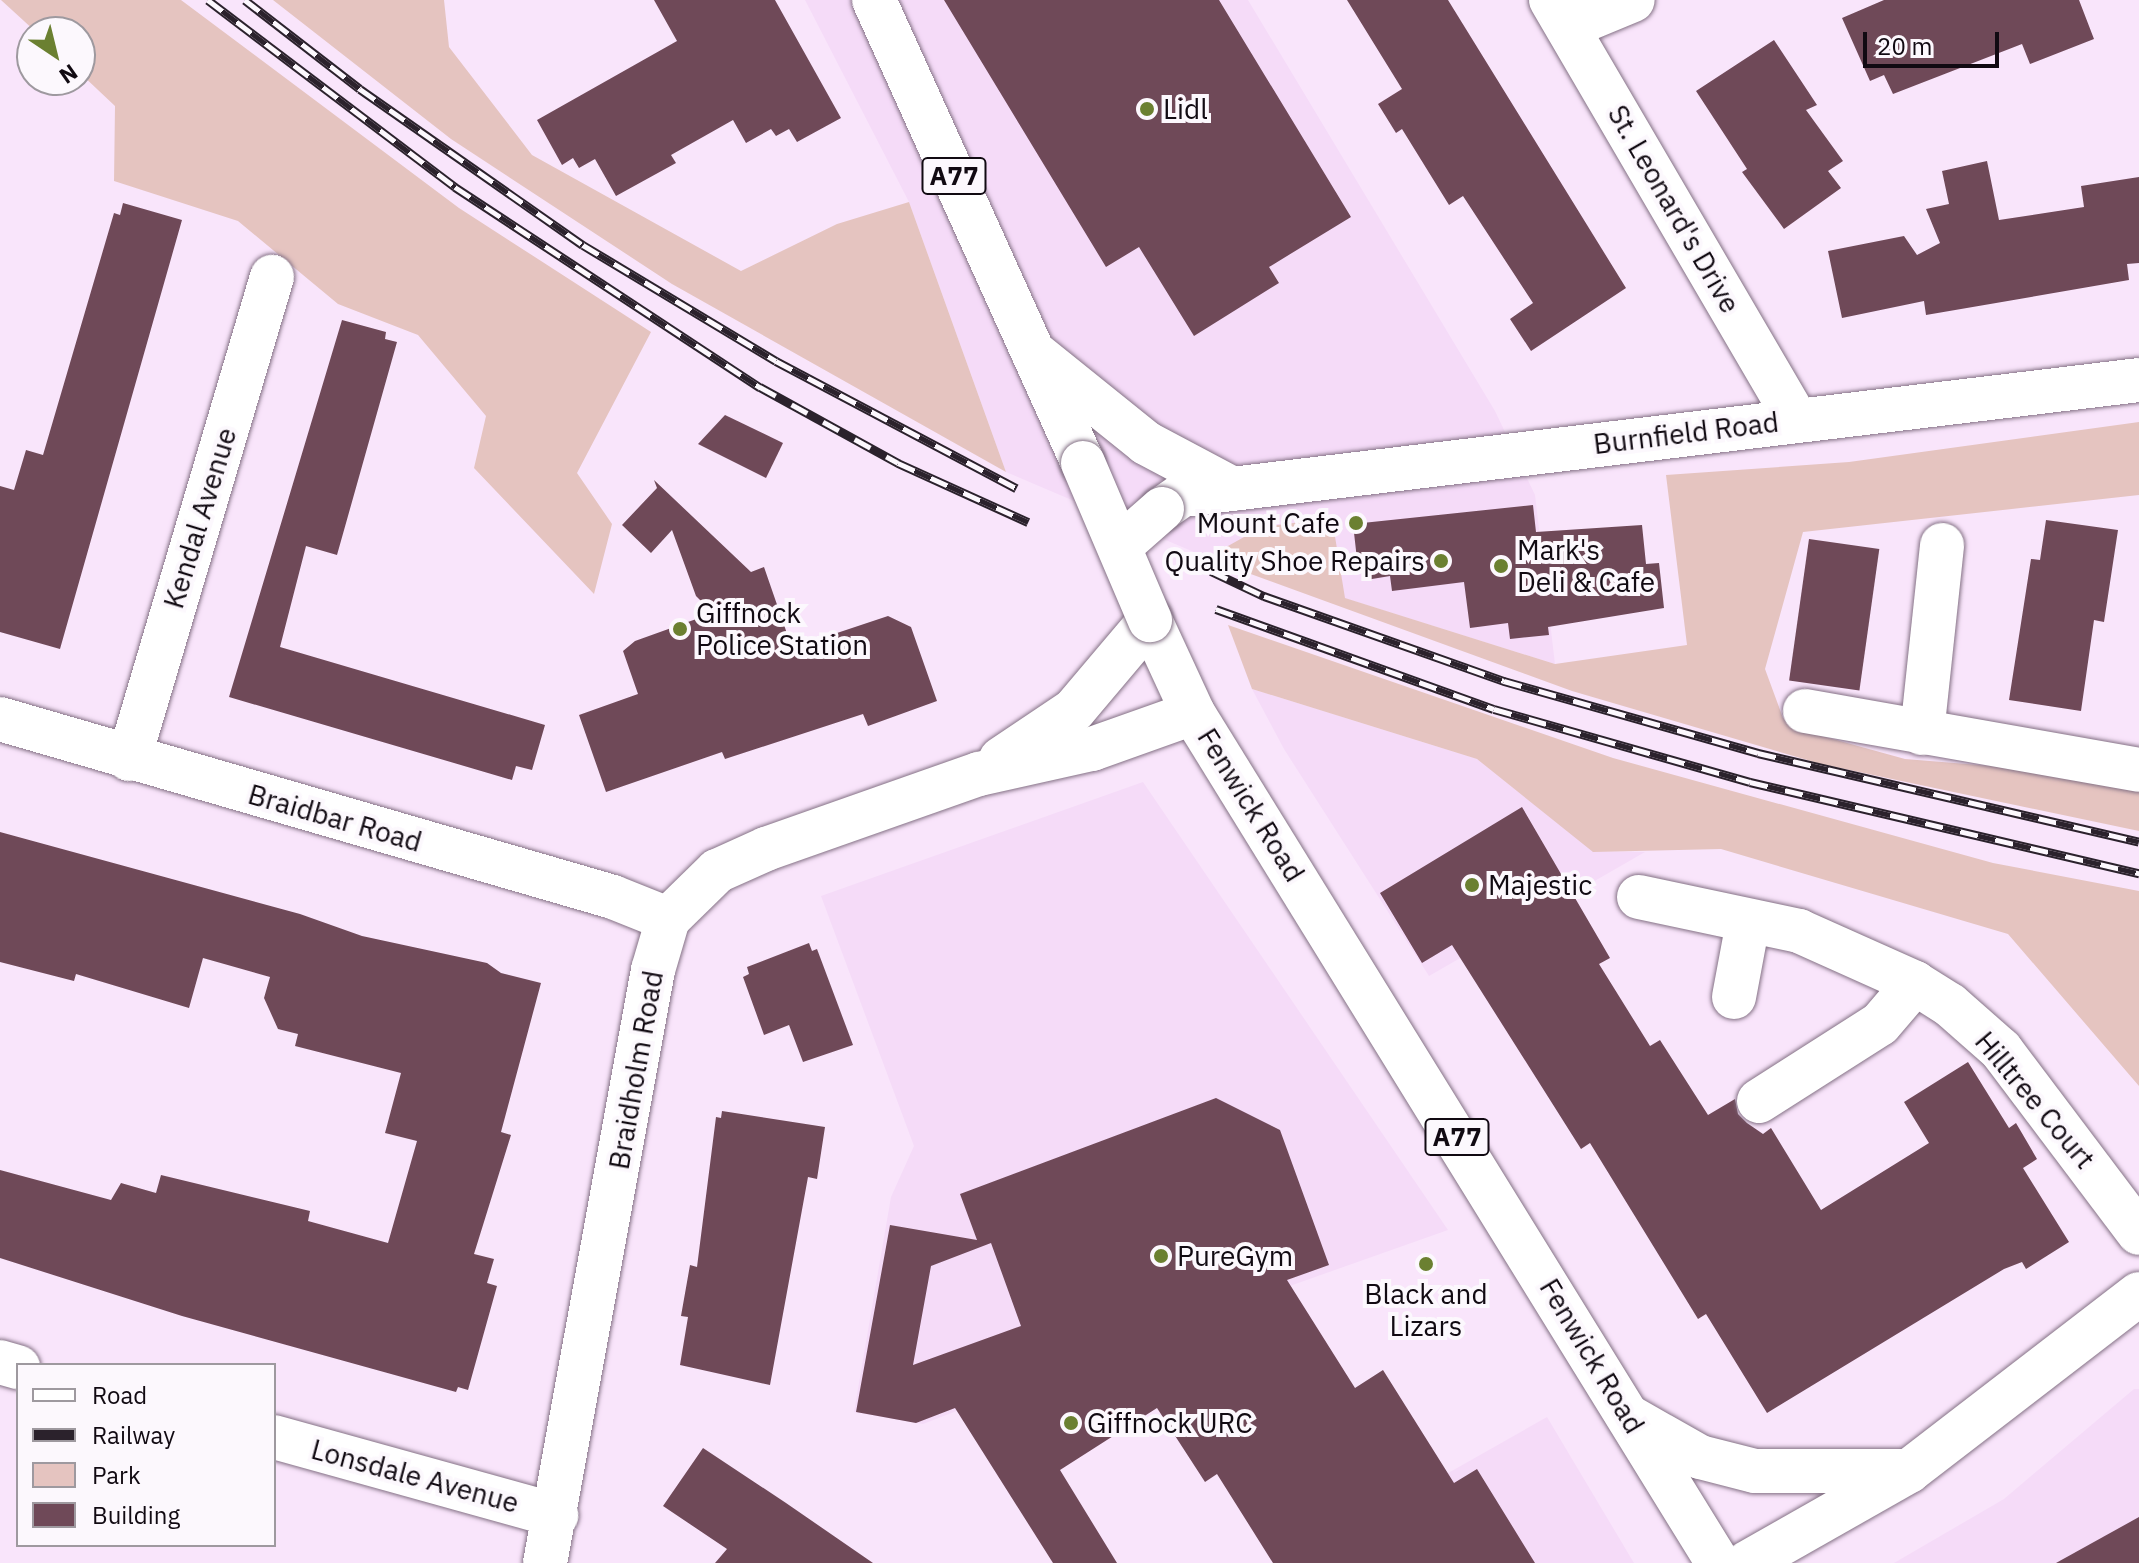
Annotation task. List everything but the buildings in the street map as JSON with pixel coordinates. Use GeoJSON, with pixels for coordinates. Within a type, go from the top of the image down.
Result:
{"type":"FeatureCollection","features":[{"type":"Feature","properties":{"kind":"street","name":"Fenwick Road"},"geometry":{"type":"LineString","coordinates":[[874,0],[1193,713],[1718,1563]]}},
{"type":"Feature","properties":{"kind":"street"},"geometry":{"type":"LineString","coordinates":[[1560,14],[1633,0]]}},
{"type":"Feature","properties":{"kind":"street","name":"St. Leonard's Drive"},"geometry":{"type":"LineString","coordinates":[[1560,14],[1796,420]]}},
{"type":"Feature","properties":{"kind":"street","name":"Kendal Avenue"},"geometry":{"type":"LineString","coordinates":[[129,759],[272,277]]}},
{"type":"Feature","properties":{"kind":"street"},"geometry":{"type":"LineString","coordinates":[[1033,352],[1146,443],[1233,489]]}},
{"type":"Feature","properties":{"kind":"street","name":"Burnfield Road"},"geometry":{"type":"LineString","coordinates":[[1120,546],[1182,495],[2139,380]]}},
{"type":"Feature","properties":{"kind":"street"},"geometry":{"type":"LineString","coordinates":[[1922,733],[1942,545]]}},
{"type":"Feature","properties":{"kind":"street","name":"Braidholm Road"},"geometry":{"type":"LineString","coordinates":[[979,774],[1074,710],[1150,620]]}},
{"type":"Feature","properties":{"kind":"street"},"geometry":{"type":"LineString","coordinates":[[1805,711],[2139,770]]}},
{"type":"Feature","properties":{"kind":"street","name":"Braidholm Road"},"geometry":{"type":"LineString","coordinates":[[548,1562],[653,970],[668,919],[717,871],[979,774],[1092,749],[1193,713]]}},
{"type":"Feature","properties":{"kind":"street","name":"Braidbar Road"},"geometry":{"type":"LineString","coordinates":[[0,719],[129,759],[613,897],[668,919]]}},
{"type":"Feature","properties":{"kind":"street","name":"Hilltree Court"},"geometry":{"type":"LineString","coordinates":[[1639,897],[1799,931],[1915,983],[1950,1005],[2001,1050],[2139,1233]]}},
{"type":"Feature","properties":{"kind":"street"},"geometry":{"type":"LineString","coordinates":[[1734,997],[1748,922]]}},
{"type":"Feature","properties":{"kind":"street"},"geometry":{"type":"LineString","coordinates":[[1759,1101],[1880,1024],[1915,983]]}},
{"type":"Feature","properties":{"kind":"street"},"geometry":{"type":"LineString","coordinates":[[1747,1563],[1909,1471],[2139,1294]]}},
{"type":"Feature","properties":{"kind":"street"},"geometry":{"type":"LineString","coordinates":[[1629,1417],[1700,1457],[1755,1471],[1909,1471]]}},
{"type":"Feature","properties":{"kind":"street","name":"Lonsdale Avenue"},"geometry":{"type":"LineString","coordinates":[[276,1438],[556,1515]]}},
{"type":"Feature","properties":{"kind":"shaded area"},"geometry":{"type":"Polygon","coordinates":[[[805,0],[1248,0],[1495,411],[1535,495],[1555,664],[1344,598],[1219,551],[1215,561],[1006,472],[909,202],[805,0]]]}},
{"type":"Feature","properties":{"kind":"shaded area"},"geometry":{"type":"Polygon","coordinates":[[[1252,689],[1477,759],[1593,851],[1645,852],[1429,976],[1284,749],[1252,689]]]}},
{"type":"Feature","properties":{"kind":"shaded area"},"geometry":{"type":"Polygon","coordinates":[[[1143,782],[1448,1230],[1168,1329],[923,1424],[854,1412],[891,1197],[914,1146],[821,896],[1143,782]]]}},
{"type":"Feature","properties":{"kind":"shaded area"},"geometry":{"type":"Polygon","coordinates":[[[2134,1389],[2139,1389],[2139,1563],[1894,1563],[2004,1499],[2134,1389]]]}},
{"type":"Feature","properties":{"kind":"shaded area"},"geometry":{"type":"Polygon","coordinates":[[[1547,1417],[1634,1563],[1405,1563],[1374,1515],[1547,1417]]]}},
{"type":"Feature","properties":{"kind":"green space"},"geometry":{"type":"Polygon","coordinates":[[[1,0],[181,0],[459,208],[651,332],[577,473],[612,524],[594,594],[474,468],[486,416],[418,335],[338,304],[238,221],[114,181],[115,106],[96,88],[96,16],[18,16],[1,0]]]}},
{"type":"Feature","properties":{"kind":"green space"},"geometry":{"type":"Polygon","coordinates":[[[273,0],[444,0],[449,47],[532,155],[741,271],[837,224],[909,202],[1006,472],[672,284],[451,139],[273,0]]]}},
{"type":"Feature","properties":{"kind":"green space"},"geometry":{"type":"Polygon","coordinates":[[[2139,422],[2139,495],[1803,532],[1765,669],[1783,718],[1811,733],[1905,759],[2139,778],[2139,831],[1821,764],[1572,691],[1215,561],[1219,551],[1262,527],[1332,518],[1345,598],[1555,664],[1687,645],[1666,475],[1849,462],[2139,422]]]}},
{"type":"Feature","properties":{"kind":"green space"},"geometry":{"type":"Polygon","coordinates":[[[1228,625],[1613,758],[1993,863],[2139,891],[2139,1086],[2008,934],[1721,849],[1593,852],[1477,759],[1252,689],[1228,625]]]}},
{"type":"Feature","properties":{"kind":"railway"},"geometry":{"type":"LineString","coordinates":[[208,0],[455,187],[760,387],[898,463],[1028,522]]}},
{"type":"Feature","properties":{"kind":"railway"},"geometry":{"type":"LineString","coordinates":[[245,0],[360,89],[583,245],[776,361],[1016,488]]}},
{"type":"Feature","properties":{"kind":"railway"},"geometry":{"type":"LineString","coordinates":[[1211,571],[1264,596],[1504,681],[1758,753],[2139,842]]}},
{"type":"Feature","properties":{"kind":"railway"},"geometry":{"type":"LineString","coordinates":[[1216,609],[1494,709],[1750,782],[2139,873]]}},
{"type":"Feature","properties":{"kind":"place","name":"Lidl"},"geometry":{"type":"Point","coordinates":[1147,109]}},
{"type":"Feature","properties":{"kind":"place","name":"Mount Cafe"},"geometry":{"type":"Point","coordinates":[1356,523]}},
{"type":"Feature","properties":{"kind":"place","name":"Quality Shoe Repairs"},"geometry":{"type":"Point","coordinates":[1441,561]}},
{"type":"Feature","properties":{"kind":"place","name":"Mark's Deli & Cafe"},"geometry":{"type":"Point","coordinates":[1501,566]}},
{"type":"Feature","properties":{"kind":"place","name":"Giffnock Police Station"},"geometry":{"type":"Point","coordinates":[680,629]}},
{"type":"Feature","properties":{"kind":"place","name":"Majestic"},"geometry":{"type":"Point","coordinates":[1472,885]}},
{"type":"Feature","properties":{"kind":"place","name":"PureGym"},"geometry":{"type":"Point","coordinates":[1161,1256]}},
{"type":"Feature","properties":{"kind":"place","name":"Black and Lizars"},"geometry":{"type":"Point","coordinates":[1426,1264]}},
{"type":"Feature","properties":{"kind":"place","name":"Giffnock URC"},"geometry":{"type":"Point","coordinates":[1071,1423]}}]}
